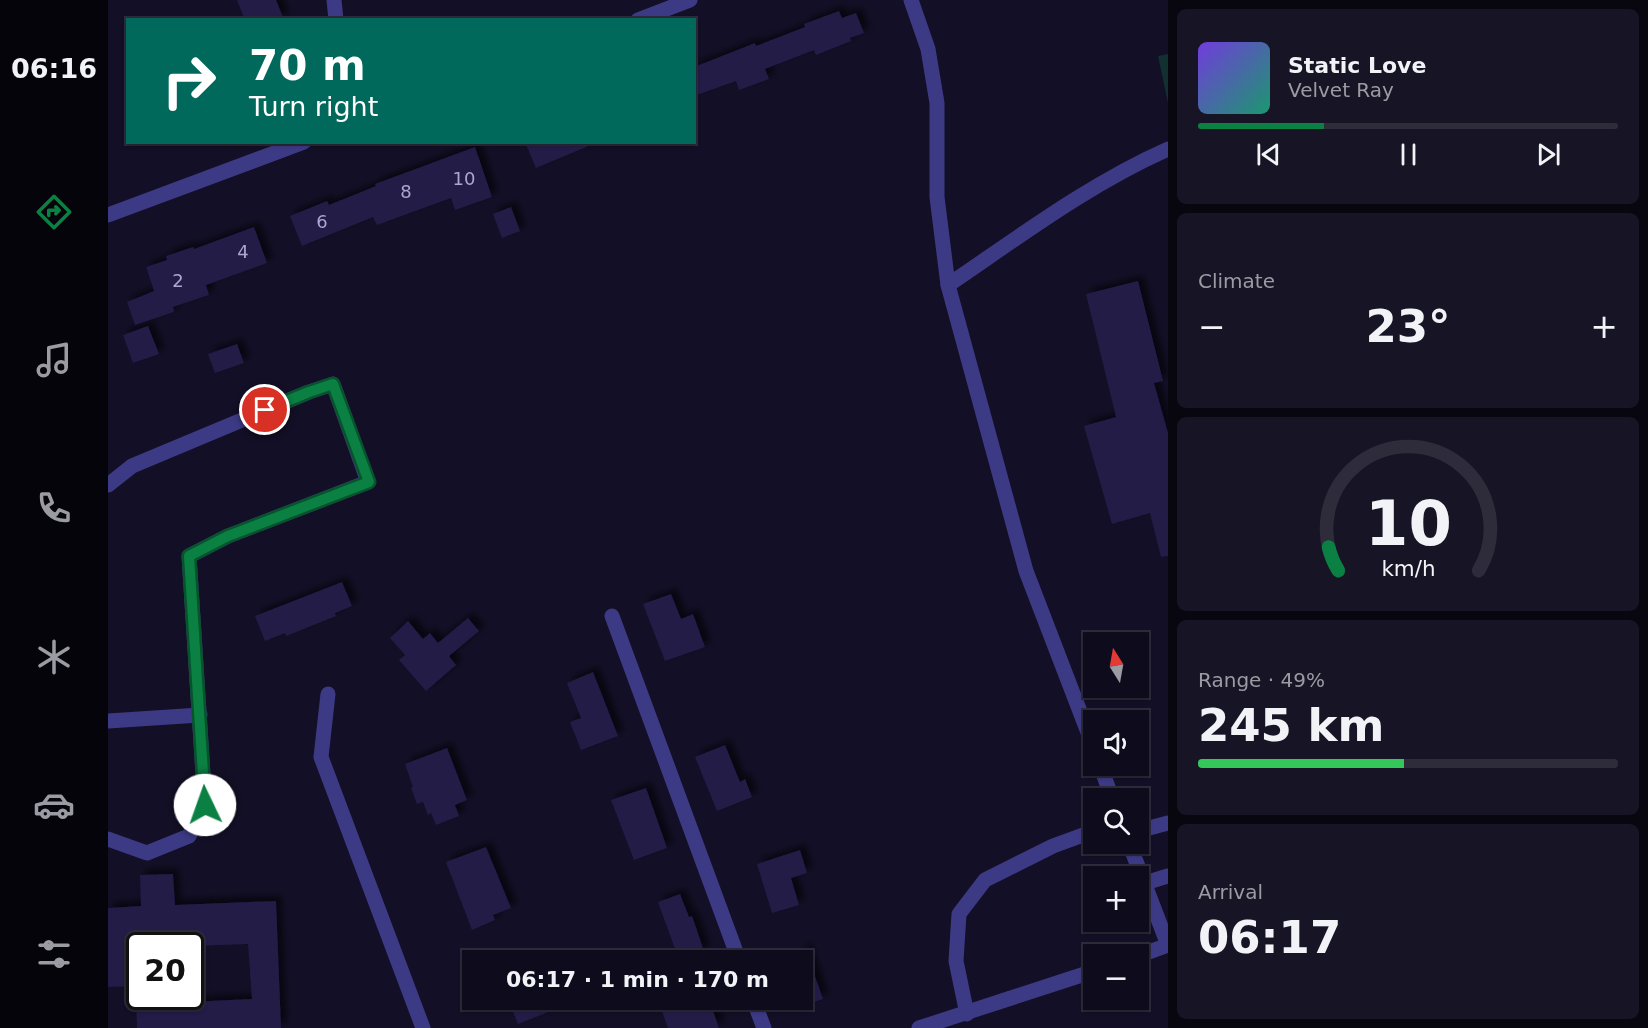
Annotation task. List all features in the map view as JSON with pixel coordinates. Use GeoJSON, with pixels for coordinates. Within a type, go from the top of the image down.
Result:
{"type":"FeatureCollection","features":[{"type":"Feature","properties":{"kind":"street"},"geometry":{"type":"LineString","coordinates":[[334,0],[336,18]]}},
{"type":"Feature","properties":{"kind":"street"},"geometry":{"type":"LineString","coordinates":[[643,18],[690,0]]}},
{"type":"Feature","properties":{"kind":"street"},"geometry":{"type":"LineString","coordinates":[[912,0],[928,49],[937,103],[937,198],[948,285],[1026,571],[1083,719]]}},
{"type":"Feature","properties":{"kind":"street"},"geometry":{"type":"LineString","coordinates":[[108,215],[299,144]]}},
{"type":"Feature","properties":{"kind":"street"},"geometry":{"type":"LineString","coordinates":[[948,285],[1072,201],[1137,163],[1168,149]]}},
{"type":"Feature","properties":{"kind":"street"},"geometry":{"type":"LineString","coordinates":[[108,485],[132,466],[333,384],[369,482],[228,536],[189,556],[205,805],[189,836],[147,853],[108,839]]}},
{"type":"Feature","properties":{"kind":"street"},"geometry":{"type":"LineString","coordinates":[[612,616],[735,950]]}},
{"type":"Feature","properties":{"kind":"street"},"geometry":{"type":"LineString","coordinates":[[328,694],[321,757],[423,1028]]}},
{"type":"Feature","properties":{"kind":"street"},"geometry":{"type":"LineString","coordinates":[[108,721],[200,715]]}},
{"type":"Feature","properties":{"kind":"street"},"geometry":{"type":"LineString","coordinates":[[1149,828],[1168,823]]}},
{"type":"Feature","properties":{"kind":"street"},"geometry":{"type":"LineString","coordinates":[[967,1014],[956,962],[959,914],[985,880],[1053,846],[1083,835]]}},
{"type":"Feature","properties":{"kind":"street"},"geometry":{"type":"LineString","coordinates":[[1149,882],[1168,876]]}},
{"type":"Feature","properties":{"kind":"street"},"geometry":{"type":"LineString","coordinates":[[1149,894],[1168,945],[1149,952]]}},
{"type":"Feature","properties":{"kind":"street"},"geometry":{"type":"LineString","coordinates":[[919,1028],[1083,975]]}},
{"type":"Feature","properties":{"kind":"street"},"geometry":{"type":"LineString","coordinates":[[757,1010],[764,1028]]}},
{"type":"Feature","properties":{"kind":"green space"},"geometry":{"type":"Polygon","coordinates":[[[1168,54],[1168,103],[1158,56],[1168,54]]]}},
{"type":"Feature","properties":{"kind":"building"},"geometry":{"type":"Polygon","coordinates":[[[237,0],[276,0],[283,18],[244,18],[237,0]]]}},
{"type":"Feature","properties":{"kind":"building"},"geometry":{"type":"Polygon","coordinates":[[[839,11],[842,18],[856,13],[864,33],[850,38],[851,41],[816,55],[814,50],[765,69],[769,79],[739,90],[736,81],[696,95],[696,66],[755,43],[756,46],[805,27],[804,24],[839,11]]]}},
{"type":"Feature","properties":{"kind":"building"},"geometry":{"type":"Polygon","coordinates":[[[526,144],[594,144],[536,168],[526,144]]]}},
{"type":"Feature","properties":{"kind":"building"},"geometry":{"type":"Polygon","coordinates":[[[475,147],[492,197],[455,210],[451,198],[377,225],[373,217],[302,246],[290,216],[327,201],[329,205],[376,186],[375,184],[475,147]]]}},
{"type":"Feature","properties":{"kind":"building"},"geometry":{"type":"Polygon","coordinates":[[[511,207],[520,231],[502,238],[493,214],[511,207]]]}},
{"type":"Feature","properties":{"kind":"building"},"geometry":{"type":"Polygon","coordinates":[[[254,227],[267,263],[206,285],[209,295],[173,307],[174,312],[135,325],[127,302],[154,291],[146,267],[167,260],[166,256],[193,247],[194,249],[254,227]]]}},
{"type":"Feature","properties":{"kind":"building"},"geometry":{"type":"Polygon","coordinates":[[[1138,281],[1163,381],[1154,383],[1168,433],[1168,556],[1161,557],[1150,513],[1112,524],[1084,426],[1116,417],[1086,294],[1138,281]]]}},
{"type":"Feature","properties":{"kind":"building"},"geometry":{"type":"Polygon","coordinates":[[[148,326],[159,354],[133,363],[123,335],[148,326]]]}},
{"type":"Feature","properties":{"kind":"building"},"geometry":{"type":"Polygon","coordinates":[[[237,344],[244,363],[215,373],[208,354],[237,344]]]}},
{"type":"Feature","properties":{"kind":"building"},"geometry":{"type":"Polygon","coordinates":[[[342,582],[352,606],[335,613],[336,616],[286,636],[285,633],[265,641],[255,616],[342,582]]]}},
{"type":"Feature","properties":{"kind":"building"},"geometry":{"type":"Polygon","coordinates":[[[671,594],[681,619],[693,614],[705,647],[665,661],[643,604],[671,594]]]}},
{"type":"Feature","properties":{"kind":"building"},"geometry":{"type":"Polygon","coordinates":[[[468,618],[479,631],[449,656],[456,665],[426,691],[399,660],[405,655],[390,638],[408,621],[423,639],[430,633],[438,643],[468,618]]]}},
{"type":"Feature","properties":{"kind":"building"},"geometry":{"type":"Polygon","coordinates":[[[593,672],[618,736],[581,750],[570,722],[581,718],[567,683],[593,672]]]}},
{"type":"Feature","properties":{"kind":"building"},"geometry":{"type":"Polygon","coordinates":[[[725,745],[740,782],[745,779],[752,797],[717,811],[695,757],[725,745]]]}},
{"type":"Feature","properties":{"kind":"building"},"geometry":{"type":"Polygon","coordinates":[[[447,748],[467,800],[455,805],[459,816],[436,825],[431,813],[428,815],[423,802],[417,804],[405,764],[447,748]]]}},
{"type":"Feature","properties":{"kind":"building"},"geometry":{"type":"Polygon","coordinates":[[[646,788],[667,848],[634,860],[611,800],[646,788]]]}},
{"type":"Feature","properties":{"kind":"building"},"geometry":{"type":"Polygon","coordinates":[[[486,847],[511,908],[493,915],[495,920],[472,930],[446,862],[486,847]]]}},
{"type":"Feature","properties":{"kind":"building"},"geometry":{"type":"Polygon","coordinates":[[[800,850],[807,873],[791,878],[799,905],[772,913],[757,864],[800,850]]]}},
{"type":"Feature","properties":{"kind":"building"},"geometry":{"type":"Polygon","coordinates":[[[173,874],[175,905],[276,901],[281,1028],[137,1028],[136,1010],[204,1010],[204,1001],[252,999],[248,944],[204,946],[204,932],[126,932],[126,986],[108,987],[108,908],[141,906],[140,875],[173,874]]]}},
{"type":"Feature","properties":{"kind":"building"},"geometry":{"type":"Polygon","coordinates":[[[680,894],[689,917],[692,916],[704,950],[675,950],[658,902],[680,894]]]}},
{"type":"Feature","properties":{"kind":"building"},"geometry":{"type":"Polygon","coordinates":[[[813,971],[823,999],[813,1002],[813,971]]]}},
{"type":"Feature","properties":{"kind":"building"},"geometry":{"type":"Polygon","coordinates":[[[512,1010],[554,1010],[518,1024],[512,1010]]]}},
{"type":"Feature","properties":{"kind":"building"},"geometry":{"type":"Polygon","coordinates":[[[662,1010],[713,1010],[719,1028],[668,1028],[662,1010]]]}},
{"type":"Feature","properties":{"kind":"route"},"geometry":{"type":"LineString","coordinates":[[205,805],[189,556],[228,536],[369,482],[333,384],[265,410]]}}]}
